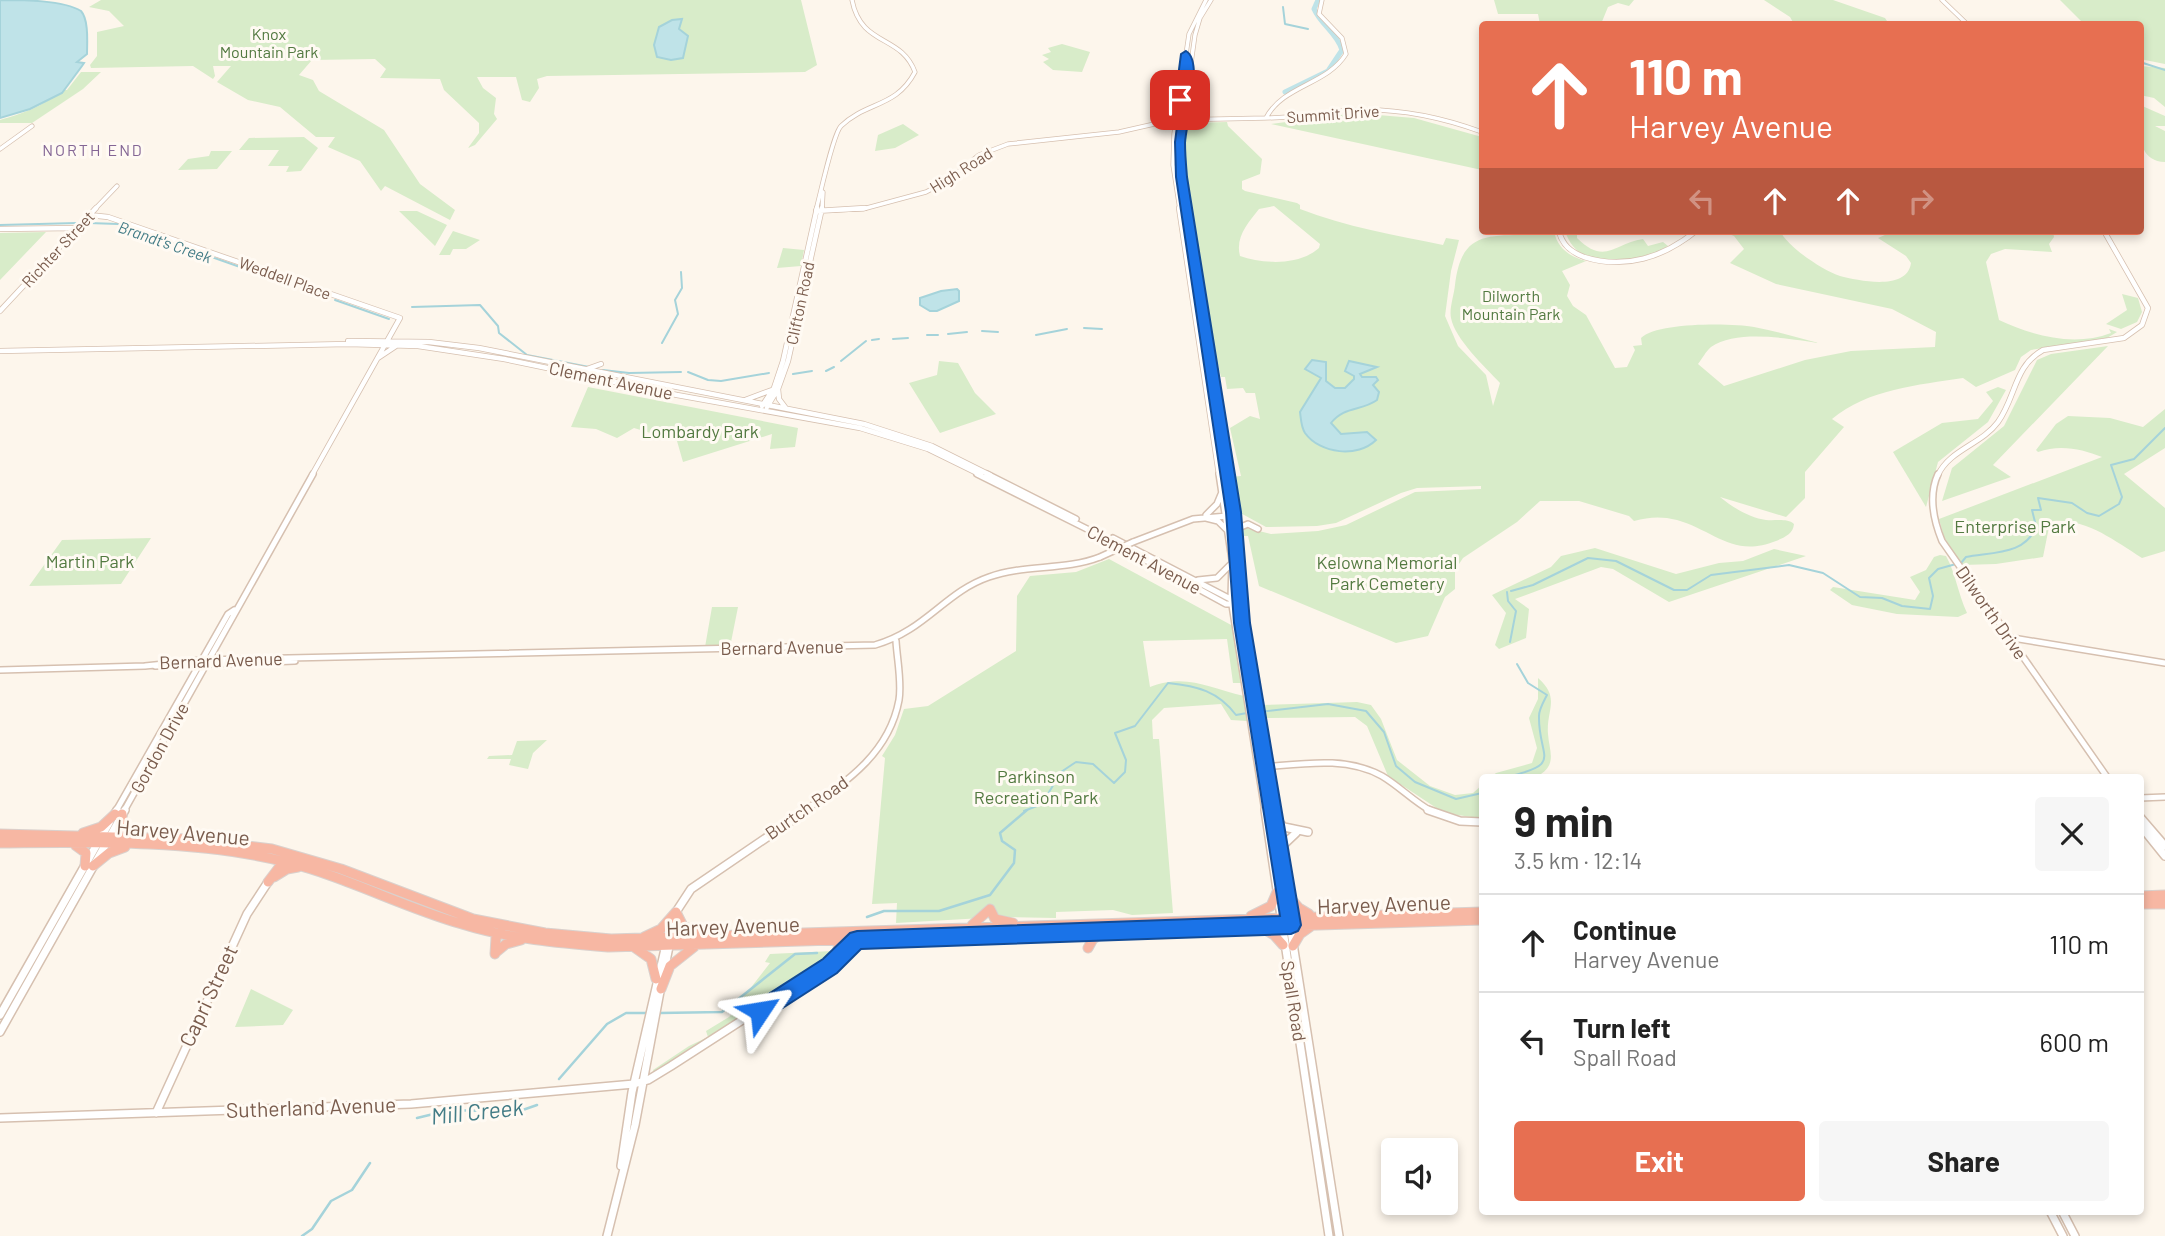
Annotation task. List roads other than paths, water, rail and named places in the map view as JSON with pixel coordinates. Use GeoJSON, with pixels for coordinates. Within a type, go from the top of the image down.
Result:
{"type":"FeatureCollection","features":[{"type":"Feature","properties":{"kind":"highway"},"geometry":{"type":"LineString","coordinates":[[135,845],[109,853],[89,866],[86,853],[74,839],[101,827],[118,814],[123,827],[141,837]]}},
{"type":"Feature","properties":{"kind":"highway","name":"Harvey Avenue"},"geometry":{"type":"LineString","coordinates":[[0,834],[104,840],[141,837],[245,845],[298,856],[360,876],[447,911],[511,927],[635,943]]}},
{"type":"Feature","properties":{"kind":"highway","name":"Harvey Avenue"},"geometry":{"type":"LineString","coordinates":[[0,843],[74,839]]}},
{"type":"Feature","properties":{"kind":"highway","name":"Harvey Avenue"},"geometry":{"type":"LineString","coordinates":[[104,840],[135,845],[214,850],[283,861],[337,876],[428,914],[524,939],[635,943],[712,936],[1107,931],[1259,926],[1285,921]]}},
{"type":"Feature","properties":{"kind":"highway"},"geometry":{"type":"LineString","coordinates":[[268,882],[283,861],[298,856]]}},
{"type":"Feature","properties":{"kind":"highway"},"geometry":{"type":"LineString","coordinates":[[262,857],[269,868],[268,882]]}},
{"type":"Feature","properties":{"kind":"highway"},"geometry":{"type":"LineString","coordinates":[[268,882],[288,869],[303,866]]}},
{"type":"Feature","properties":{"kind":"highway"},"geometry":{"type":"LineString","coordinates":[[1249,917],[1271,906],[1281,892],[1315,920],[1288,945],[1259,926]]}},
{"type":"Feature","properties":{"kind":"highway"},"geometry":{"type":"LineString","coordinates":[[2144,896],[2165,895]]}},
{"type":"Feature","properties":{"kind":"highway"},"geometry":{"type":"LineString","coordinates":[[2144,904],[2165,904]]}},
{"type":"Feature","properties":{"kind":"highway"},"geometry":{"type":"LineString","coordinates":[[969,927],[982,920],[990,909],[995,919],[1020,925]]}},
{"type":"Feature","properties":{"kind":"highway"},"geometry":{"type":"LineString","coordinates":[[656,979],[651,959],[635,943],[661,929],[676,912],[683,926],[712,936]]}},
{"type":"Feature","properties":{"kind":"highway","name":"Harvey Avenue"},"geometry":{"type":"LineString","coordinates":[[668,942],[697,945],[838,941],[854,936],[969,927],[1249,917],[1285,921],[1479,912]]}},
{"type":"Feature","properties":{"kind":"highway","name":"Harvey Avenue"},"geometry":{"type":"LineString","coordinates":[[1315,920],[1479,920]]}},
{"type":"Feature","properties":{"kind":"highway"},"geometry":{"type":"LineString","coordinates":[[511,927],[498,934],[495,954],[506,944],[524,939]]}},
{"type":"Feature","properties":{"kind":"highway"},"geometry":{"type":"LineString","coordinates":[[1088,948],[1093,939],[1107,931]]}},
{"type":"Feature","properties":{"kind":"highway"},"geometry":{"type":"LineString","coordinates":[[837,959],[854,936]]}},
{"type":"Feature","properties":{"kind":"highway"},"geometry":{"type":"LineString","coordinates":[[837,959],[838,941]]}},
{"type":"Feature","properties":{"kind":"highway"},"geometry":{"type":"LineString","coordinates":[[661,989],[670,966],[697,945]]}},
{"type":"Feature","properties":{"kind":"main road","name":"Clifton Road"},"geometry":{"type":"LineString","coordinates":[[764,407],[776,388],[819,211],[825,198],[823,191],[839,128],[855,116],[898,94],[907,87],[915,70],[908,56],[859,25],[852,0]]}},
{"type":"Feature","properties":{"kind":"main road"},"geometry":{"type":"LineString","coordinates":[[1196,263],[1181,177],[1181,97],[1191,27],[1209,0]]}},
{"type":"Feature","properties":{"kind":"main road"},"geometry":{"type":"LineString","coordinates":[[1181,118],[1200,18],[1209,0]]}},
{"type":"Feature","properties":{"kind":"main road"},"geometry":{"type":"LineString","coordinates":[[1266,118],[1268,108],[1273,103],[1334,71],[1346,54],[1345,41],[1319,14],[1322,0]]}},
{"type":"Feature","properties":{"kind":"main road"},"geometry":{"type":"LineString","coordinates":[[1942,0],[1964,21]]}},
{"type":"Feature","properties":{"kind":"main road"},"geometry":{"type":"LineString","coordinates":[[1186,54],[1191,67]]}},
{"type":"Feature","properties":{"kind":"main road"},"geometry":{"type":"LineString","coordinates":[[1168,118],[1177,108],[1181,97]]}},
{"type":"Feature","properties":{"kind":"main road"},"geometry":{"type":"LineString","coordinates":[[1177,108],[1181,118]]}},
{"type":"Feature","properties":{"kind":"main road","name":"Summit Drive"},"geometry":{"type":"LineString","coordinates":[[1195,118],[1266,118],[1354,110],[1389,111],[1458,124],[1479,131]]}},
{"type":"Feature","properties":{"kind":"main road","name":"High Road"},"geometry":{"type":"LineString","coordinates":[[1148,125],[1168,118],[1181,118]]}},
{"type":"Feature","properties":{"kind":"main road"},"geometry":{"type":"LineString","coordinates":[[1181,118],[1195,118]]}},
{"type":"Feature","properties":{"kind":"main road"},"geometry":{"type":"LineString","coordinates":[[1181,118],[1195,118]]}},
{"type":"Feature","properties":{"kind":"main road","name":"High Road"},"geometry":{"type":"LineString","coordinates":[[819,211],[863,209],[926,192],[947,181],[979,155],[1008,145],[1119,132],[1181,118]]}},
{"type":"Feature","properties":{"kind":"main road","name":"Spall Road"},"geometry":{"type":"LineString","coordinates":[[1181,118],[1175,128],[1173,165],[1232,560],[1232,606],[1254,709]]}},
{"type":"Feature","properties":{"kind":"main road"},"geometry":{"type":"LineString","coordinates":[[1157,122],[1168,123],[1175,128]]}},
{"type":"Feature","properties":{"kind":"main road"},"geometry":{"type":"LineString","coordinates":[[0,149],[32,126]]}},
{"type":"Feature","properties":{"kind":"main road","name":"Richter Street"},"geometry":{"type":"LineString","coordinates":[[0,311],[117,187]]}},
{"type":"Feature","properties":{"kind":"main road"},"geometry":{"type":"LineString","coordinates":[[881,209],[888,203]]}},
{"type":"Feature","properties":{"kind":"main road","name":"Weddell Place"},"geometry":{"type":"LineString","coordinates":[[89,215],[107,217],[400,318]]}},
{"type":"Feature","properties":{"kind":"main road"},"geometry":{"type":"LineString","coordinates":[[1559,235],[1575,253],[1608,263],[1639,260],[1672,250],[1691,235]]}},
{"type":"Feature","properties":{"kind":"main road"},"geometry":{"type":"LineString","coordinates":[[1184,240],[1196,263]]}},
{"type":"Feature","properties":{"kind":"main road","name":"Spall Road"},"geometry":{"type":"LineString","coordinates":[[1192,298],[1196,301],[1204,322],[1236,529],[1240,604],[1254,709],[1258,767],[1281,892],[1329,1236]]}},
{"type":"Feature","properties":{"kind":"main road","name":"Gordon Drive"},"geometry":{"type":"LineString","coordinates":[[0,1015],[234,614],[400,318]]}},
{"type":"Feature","properties":{"kind":"main road","name":"Clement Avenue"},"geometry":{"type":"LineString","coordinates":[[279,346],[328,341],[479,348],[860,428],[928,449],[1105,538],[1232,606]]}},
{"type":"Feature","properties":{"kind":"main road","name":"Clement Avenue"},"geometry":{"type":"LineString","coordinates":[[0,349],[386,342],[447,349],[677,395],[792,410],[864,424],[932,446],[1240,604]]}},
{"type":"Feature","properties":{"kind":"main road"},"geometry":{"type":"LineString","coordinates":[[364,344],[374,351],[376,360],[398,345]]}},
{"type":"Feature","properties":{"kind":"main road"},"geometry":{"type":"LineString","coordinates":[[505,359],[595,372]]}},
{"type":"Feature","properties":{"kind":"main road"},"geometry":{"type":"LineString","coordinates":[[1222,492],[1234,516]]}},
{"type":"Feature","properties":{"kind":"main road"},"geometry":{"type":"LineString","coordinates":[[1203,517],[1217,504],[1222,492]]}},
{"type":"Feature","properties":{"kind":"main road","name":"Dilworth Drive"},"geometry":{"type":"LineString","coordinates":[[1933,514],[1939,536],[1957,564],[2105,774]]}},
{"type":"Feature","properties":{"kind":"main road","name":"Bernard Avenue"},"geometry":{"type":"LineString","coordinates":[[0,670],[204,662],[289,663],[298,660],[841,647],[895,641],[918,627],[965,590],[988,577],[1060,569],[1100,557],[1203,517],[1234,516]]}},
{"type":"Feature","properties":{"kind":"main road"},"geometry":{"type":"LineString","coordinates":[[1203,517],[1218,521],[1228,531]]}},
{"type":"Feature","properties":{"kind":"main road"},"geometry":{"type":"LineString","coordinates":[[1236,529],[1248,524],[1258,529]]}},
{"type":"Feature","properties":{"kind":"main road"},"geometry":{"type":"LineString","coordinates":[[1192,579],[1217,579],[1225,574],[1232,560]]}},
{"type":"Feature","properties":{"kind":"main road"},"geometry":{"type":"LineString","coordinates":[[1232,606],[1240,604]]}},
{"type":"Feature","properties":{"kind":"main road"},"geometry":{"type":"LineString","coordinates":[[2007,637],[2165,663]]}},
{"type":"Feature","properties":{"kind":"main road"},"geometry":{"type":"LineString","coordinates":[[2021,656],[2023,640]]}},
{"type":"Feature","properties":{"kind":"main road","name":"Burtch Road"},"geometry":{"type":"LineString","coordinates":[[607,1236],[646,1026],[661,989],[668,942],[676,912],[691,889],[841,786],[869,761],[884,741],[899,699],[895,641]]}},
{"type":"Feature","properties":{"kind":"main road","name":"Spall Road"},"geometry":{"type":"LineString","coordinates":[[1255,719],[1274,818],[1281,892]]}},
{"type":"Feature","properties":{"kind":"main road"},"geometry":{"type":"LineString","coordinates":[[1258,767],[1341,764],[1362,768],[1381,775],[1428,812],[1447,819],[1479,822]]}},
{"type":"Feature","properties":{"kind":"main road"},"geometry":{"type":"LineString","coordinates":[[2144,798],[2165,797]]}},
{"type":"Feature","properties":{"kind":"main road"},"geometry":{"type":"LineString","coordinates":[[1274,818],[1284,827],[1308,832]]}},
{"type":"Feature","properties":{"kind":"main road"},"geometry":{"type":"LineString","coordinates":[[2144,822],[2165,846]]}},
{"type":"Feature","properties":{"kind":"main road"},"geometry":{"type":"LineString","coordinates":[[2144,830],[2165,856]]}},
{"type":"Feature","properties":{"kind":"main road"},"geometry":{"type":"LineString","coordinates":[[1278,850],[1296,833]]}},
{"type":"Feature","properties":{"kind":"main road","name":"Gordon Drive"},"geometry":{"type":"LineString","coordinates":[[0,1032],[89,866]]}},
{"type":"Feature","properties":{"kind":"main road","name":"Capri Street"},"geometry":{"type":"LineString","coordinates":[[156,1113],[247,914],[268,882]]}},
{"type":"Feature","properties":{"kind":"main road","name":"Burtch Road"},"geometry":{"type":"LineString","coordinates":[[644,1081],[655,1026],[656,979],[668,942]]}},
{"type":"Feature","properties":{"kind":"main road","name":"Spall Road"},"geometry":{"type":"LineString","coordinates":[[1288,945],[1339,1236]]}},
{"type":"Feature","properties":{"kind":"main road","name":"Sutherland Avenue"},"geometry":{"type":"LineString","coordinates":[[644,1081],[737,1026],[837,959]]}},
{"type":"Feature","properties":{"kind":"main road"},"geometry":{"type":"LineString","coordinates":[[2052,1215],[2063,1236]]}},
{"type":"Feature","properties":{"kind":"main road"},"geometry":{"type":"LineString","coordinates":[[2064,1215],[2075,1236]]}},
{"type":"Feature","properties":{"kind":"street"},"geometry":{"type":"LineString","coordinates":[[0,229],[78,228]]}},
{"type":"Feature","properties":{"kind":"street","name":"Dilworth Drive"},"geometry":{"type":"LineString","coordinates":[[1933,514],[1933,495],[1941,469],[1996,424],[2004,413],[2023,363],[2030,355],[2043,350],[2124,338],[2142,325],[2148,308],[2106,235]]}},
{"type":"Feature","properties":{"kind":"street"},"geometry":{"type":"LineString","coordinates":[[1196,263],[1204,322]]}},
{"type":"Feature","properties":{"kind":"street","name":"Clement Avenue"},"geometry":{"type":"LineString","coordinates":[[0,349],[328,341]]}},
{"type":"Feature","properties":{"kind":"street"},"geometry":{"type":"LineString","coordinates":[[583,369],[601,364],[595,372]]}},
{"type":"Feature","properties":{"kind":"street"},"geometry":{"type":"LineString","coordinates":[[739,401],[761,396],[776,388],[779,399],[792,410]]}},
{"type":"Feature","properties":{"kind":"street","name":"Sutherland Avenue"},"geometry":{"type":"LineString","coordinates":[[0,1118],[411,1104],[644,1081]]}},
{"type":"Feature","properties":{"kind":"street","name":"Burtch Road"},"geometry":{"type":"LineString","coordinates":[[619,1182],[644,1081]]}},
{"type":"Feature","properties":{"kind":"water"},"geometry":{"type":"Polygon","coordinates":[[[0,0],[42,1],[81,11],[86,26],[87,54],[77,62],[84,63],[62,93],[30,109],[0,118],[0,0]]]}},
{"type":"Feature","properties":{"kind":"water"},"geometry":{"type":"Polygon","coordinates":[[[682,19],[679,29],[688,36],[683,58],[671,60],[657,57],[654,45],[659,27],[672,20],[682,19]]]}},
{"type":"Feature","properties":{"kind":"water"},"geometry":{"type":"Polygon","coordinates":[[[957,289],[959,301],[937,311],[930,311],[920,305],[920,298],[957,289]]]}},
{"type":"Feature","properties":{"kind":"water"},"geometry":{"type":"Polygon","coordinates":[[[1312,360],[1326,362],[1326,381],[1335,388],[1345,388],[1354,379],[1354,376],[1345,371],[1349,361],[1377,367],[1360,374],[1362,377],[1376,377],[1378,380],[1373,385],[1379,392],[1377,400],[1347,411],[1331,423],[1341,434],[1367,432],[1376,440],[1368,446],[1350,451],[1329,449],[1305,433],[1300,412],[1321,378],[1305,369],[1312,360]]]}},
{"type":"Feature","properties":{"kind":"waterway","name":"Brandt's Creek"},"geometry":{"type":"LineString","coordinates":[[1285,92],[1328,71],[1342,50],[1314,9],[1318,0]]}},
{"type":"Feature","properties":{"kind":"waterway"},"geometry":{"type":"LineString","coordinates":[[1283,7],[1285,24],[1308,29]]}},
{"type":"Feature","properties":{"kind":"waterway"},"geometry":{"type":"LineString","coordinates":[[2144,63],[2165,70]]}},
{"type":"Feature","properties":{"kind":"waterway","name":"Brandt's Creek"},"geometry":{"type":"LineString","coordinates":[[0,225],[77,223]]}},
{"type":"Feature","properties":{"kind":"waterway","name":"Brandt's Creek"},"geometry":{"type":"LineString","coordinates":[[89,223],[118,224],[240,267]]}},
{"type":"Feature","properties":{"kind":"waterway","name":"Brandt's Creek"},"geometry":{"type":"LineString","coordinates":[[251,271],[285,283]]}},
{"type":"Feature","properties":{"kind":"waterway"},"geometry":{"type":"LineString","coordinates":[[662,343],[678,314],[675,300],[682,288],[681,272]]}},
{"type":"Feature","properties":{"kind":"waterway","name":"Brandt's Creek"},"geometry":{"type":"LineString","coordinates":[[301,288],[327,297]]}},
{"type":"Feature","properties":{"kind":"waterway","name":"Brandt's Creek"},"geometry":{"type":"LineString","coordinates":[[335,300],[389,319]]}},
{"type":"Feature","properties":{"kind":"waterway","name":"Brandt's Creek"},"geometry":{"type":"LineString","coordinates":[[412,307],[480,305],[498,326],[499,333],[527,355],[589,367]]}},
{"type":"Feature","properties":{"kind":"waterway","name":"Brandt's Creek"},"geometry":{"type":"LineString","coordinates":[[1084,328],[1102,329]]}},
{"type":"Feature","properties":{"kind":"waterway","name":"Brandt's Creek"},"geometry":{"type":"LineString","coordinates":[[1036,335],[1067,329]]}},
{"type":"Feature","properties":{"kind":"waterway","name":"Brandt's Creek"},"geometry":{"type":"LineString","coordinates":[[982,331],[998,332]]}},
{"type":"Feature","properties":{"kind":"waterway","name":"Brandt's Creek"},"geometry":{"type":"LineString","coordinates":[[948,334],[967,332]]}},
{"type":"Feature","properties":{"kind":"waterway","name":"Brandt's Creek"},"geometry":{"type":"LineString","coordinates":[[927,335],[938,335]]}},
{"type":"Feature","properties":{"kind":"waterway","name":"Brandt's Creek"},"geometry":{"type":"LineString","coordinates":[[893,339],[908,338]]}},
{"type":"Feature","properties":{"kind":"waterway","name":"Brandt's Creek"},"geometry":{"type":"LineString","coordinates":[[872,340],[879,339]]}},
{"type":"Feature","properties":{"kind":"waterway","name":"Brandt's Creek"},"geometry":{"type":"LineString","coordinates":[[841,361],[866,341]]}},
{"type":"Feature","properties":{"kind":"waterway","name":"Brandt's Creek"},"geometry":{"type":"LineString","coordinates":[[826,371],[834,367]]}},
{"type":"Feature","properties":{"kind":"waterway","name":"Brandt's Creek"},"geometry":{"type":"LineString","coordinates":[[603,370],[629,373],[681,372]]}},
{"type":"Feature","properties":{"kind":"waterway","name":"Brandt's Creek"},"geometry":{"type":"LineString","coordinates":[[793,374],[812,371]]}},
{"type":"Feature","properties":{"kind":"waterway","name":"Brandt's Creek"},"geometry":{"type":"LineString","coordinates":[[688,372],[708,380],[721,381],[769,373]]}},
{"type":"Feature","properties":{"kind":"waterway","name":"Mill Creek"},"geometry":{"type":"LineString","coordinates":[[1961,563],[1966,557],[2007,550],[2025,542],[2036,526],[2032,510],[2041,510],[2038,498],[2072,503],[2087,513],[2099,516],[2119,504],[2122,497],[2111,465],[2134,459],[2165,428]]}},
{"type":"Feature","properties":{"kind":"waterway","name":"Mill Creek"},"geometry":{"type":"LineString","coordinates":[[1511,591],[1533,585],[1588,558],[1616,561],[1674,590],[1687,590],[1711,575],[1789,565],[1823,573],[1860,597],[1882,598],[1902,606],[1930,609],[1933,596],[1929,578],[1938,569],[1956,564]]}},
{"type":"Feature","properties":{"kind":"waterway","name":"Mill Creek"},"geometry":{"type":"LineString","coordinates":[[1507,592],[1508,601],[1516,611],[1510,642]]}},
{"type":"Feature","properties":{"kind":"waterway","name":"Mill Creek"},"geometry":{"type":"LineString","coordinates":[[1517,664],[1528,683],[1547,695],[1539,716],[1544,750],[1542,763],[1536,768],[1517,774]]}},
{"type":"Feature","properties":{"kind":"waterway","name":"Mill Creek"},"geometry":{"type":"LineString","coordinates":[[1024,811],[1042,804],[1061,772],[1076,762],[1093,764],[1114,783],[1125,772],[1126,760],[1115,733],[1135,726],[1168,683],[1206,691],[1222,700],[1236,715],[1247,713]]}},
{"type":"Feature","properties":{"kind":"waterway","name":"Mill Creek"},"geometry":{"type":"LineString","coordinates":[[1259,712],[1328,704],[1366,711],[1384,732],[1396,766],[1415,782],[1456,799],[1479,794]]}},
{"type":"Feature","properties":{"kind":"waterway","name":"Mill Creek"},"geometry":{"type":"LineString","coordinates":[[867,917],[884,911],[939,911],[990,895],[1014,863],[1015,850],[1002,841],[1000,833],[1027,810]]}},
{"type":"Feature","properties":{"kind":"waterway","name":"Mill Creek"},"geometry":{"type":"LineString","coordinates":[[660,1013],[722,1012],[795,954],[817,953]]}},
{"type":"Feature","properties":{"kind":"waterway","name":"Mill Creek"},"geometry":{"type":"LineString","coordinates":[[559,1079],[607,1024],[626,1013],[647,1013]]}},
{"type":"Feature","properties":{"kind":"waterway","name":"Mill Creek"},"geometry":{"type":"LineString","coordinates":[[417,1118],[450,1110],[517,1112],[537,1105]]}},
{"type":"Feature","properties":{"kind":"waterway","name":"Mill Creek"},"geometry":{"type":"LineString","coordinates":[[302,1236],[312,1229],[331,1201],[352,1190],[370,1163]]}},
{"type":"Feature","properties":{"kind":"district","name":"NORTH END"},"geometry":{"type":"Point","coordinates":[93,150]}},
{"type":"Feature","properties":{"kind":"park label","name":"Knox Mountain Park"},"geometry":{"type":"Point","coordinates":[269,43]}},
{"type":"Feature","properties":{"kind":"park label","name":"Dilworth Mountain Park"},"geometry":{"type":"Point","coordinates":[1511,305]}},
{"type":"Feature","properties":{"kind":"park label","name":"Lombardy Park"},"geometry":{"type":"Point","coordinates":[700,432]}},
{"type":"Feature","properties":{"kind":"park label","name":"Enterprise Park"},"geometry":{"type":"Point","coordinates":[2015,527]}},
{"type":"Feature","properties":{"kind":"park label","name":"Martin Park"},"geometry":{"type":"Point","coordinates":[90,562]}},
{"type":"Feature","properties":{"kind":"park label","name":"Kelowna Memorial Park Cemetery"},"geometry":{"type":"Point","coordinates":[1387,573]}},
{"type":"Feature","properties":{"kind":"park label","name":"Parkinson Recreation Park"},"geometry":{"type":"Point","coordinates":[1036,787]}}]}
